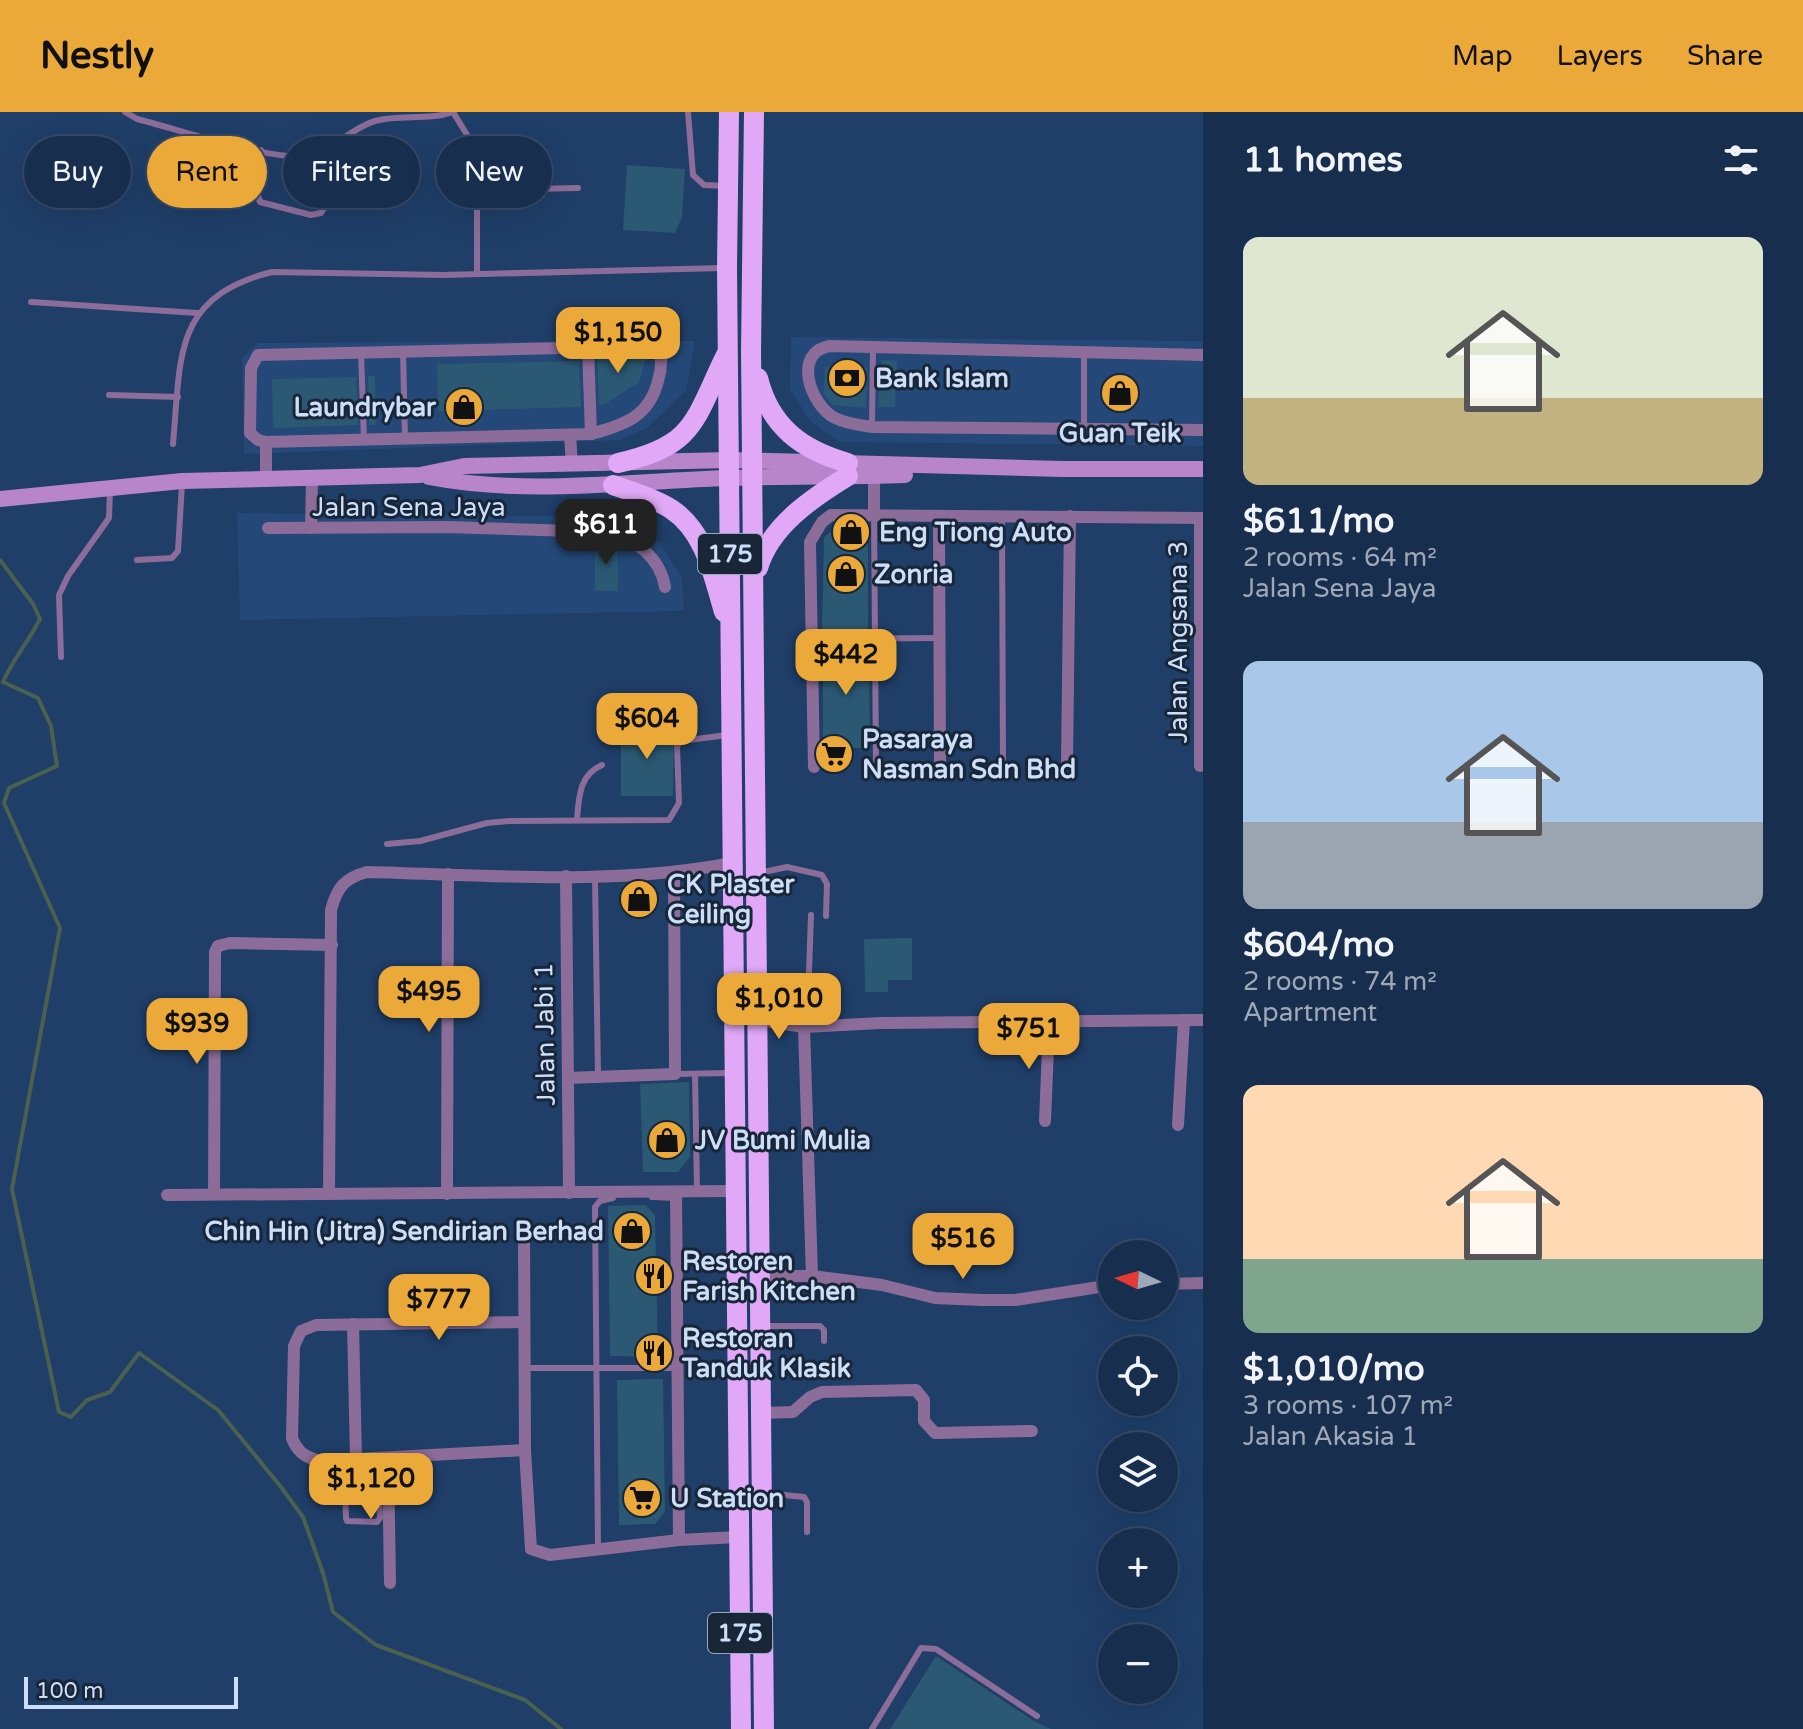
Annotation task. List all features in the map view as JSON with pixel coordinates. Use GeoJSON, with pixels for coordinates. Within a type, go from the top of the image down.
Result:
{"type":"FeatureCollection","features":[{"type":"Feature","properties":{"kind":"highway","name":"175"},"geometry":{"type":"LineString","coordinates":[[729,112],[727,351],[741,1729]]}},
{"type":"Feature","properties":{"kind":"highway","name":"175"},"geometry":{"type":"LineString","coordinates":[[754,112],[751,351],[764,1729]]}},
{"type":"Feature","properties":{"kind":"highway"},"geometry":{"type":"LineString","coordinates":[[618,463],[664,451],[679,439],[699,412],[727,351]]}},
{"type":"Feature","properties":{"kind":"highway"},"geometry":{"type":"LineString","coordinates":[[751,351],[769,411],[782,428],[795,440],[848,470],[810,501],[771,541],[761,557],[754,584]]}},
{"type":"Feature","properties":{"kind":"highway"},"geometry":{"type":"LineString","coordinates":[[613,485],[671,509],[687,522],[708,559],[730,631]]}},
{"type":"Feature","properties":{"kind":"main road"},"geometry":{"type":"LineString","coordinates":[[0,499],[182,481],[420,475],[464,466],[618,463],[848,470],[1203,469]]}},
{"type":"Feature","properties":{"kind":"main road"},"geometry":{"type":"LineString","coordinates":[[420,475],[465,484],[613,485],[730,468]]}},
{"type":"Feature","properties":{"kind":"main road"},"geometry":{"type":"LineString","coordinates":[[848,470],[874,476],[1062,469]]}},
{"type":"Feature","properties":{"kind":"street"},"geometry":{"type":"LineString","coordinates":[[658,347],[661,354],[660,377],[648,408],[625,424],[591,434],[266,442],[250,433],[251,368],[255,358],[263,354],[588,348],[658,347]]}},
{"type":"Feature","properties":{"kind":"street"},"geometry":{"type":"LineString","coordinates":[[588,348],[591,434]]}},
{"type":"Feature","properties":{"kind":"street"},"geometry":{"type":"LineString","coordinates":[[1203,355],[818,348],[808,366],[810,385],[822,408],[846,423],[872,427],[1203,430]]}},
{"type":"Feature","properties":{"kind":"street"},"geometry":{"type":"LineString","coordinates":[[570,435],[572,465]]}},
{"type":"Feature","properties":{"kind":"street"},"geometry":{"type":"LineString","coordinates":[[266,442],[266,478]]}},
{"type":"Feature","properties":{"kind":"street"},"geometry":{"type":"LineString","coordinates":[[874,476],[874,515]]}},
{"type":"Feature","properties":{"kind":"street"},"geometry":{"type":"LineString","coordinates":[[311,528],[312,478]]}},
{"type":"Feature","properties":{"kind":"street"},"geometry":{"type":"LineString","coordinates":[[814,767],[810,542],[815,531],[831,515],[1202,518]]}},
{"type":"Feature","properties":{"kind":"street"},"geometry":{"type":"LineString","coordinates":[[1067,763],[1070,516]]}},
{"type":"Feature","properties":{"kind":"street"},"geometry":{"type":"LineString","coordinates":[[939,518],[940,765]]}},
{"type":"Feature","properties":{"kind":"street","name":"Jalan Angsana 3"},"geometry":{"type":"LineString","coordinates":[[1200,766],[1202,518]]}},
{"type":"Feature","properties":{"kind":"street","name":"Jalan Sena Jaya"},"geometry":{"type":"LineString","coordinates":[[268,528],[605,532],[620,535],[642,548],[655,561],[665,587]]}},
{"type":"Feature","properties":{"kind":"street"},"geometry":{"type":"LineString","coordinates":[[329,1194],[331,910],[335,894],[351,876],[367,872],[566,876],[674,873],[732,863]]}},
{"type":"Feature","properties":{"kind":"street"},"geometry":{"type":"LineString","coordinates":[[568,1078],[675,1074],[674,873]]}},
{"type":"Feature","properties":{"kind":"street"},"geometry":{"type":"LineString","coordinates":[[447,1194],[448,874]]}},
{"type":"Feature","properties":{"kind":"street","name":"Jalan Jabi 1"},"geometry":{"type":"LineString","coordinates":[[566,876],[569,1193]]}},
{"type":"Feature","properties":{"kind":"street"},"geometry":{"type":"LineString","coordinates":[[214,1194],[215,952],[218,946],[230,943],[332,945]]}},
{"type":"Feature","properties":{"kind":"street"},"geometry":{"type":"LineString","coordinates":[[759,1020],[804,1027],[1203,1020]]}},
{"type":"Feature","properties":{"kind":"street"},"geometry":{"type":"LineString","coordinates":[[1178,1125],[1184,1020]]}},
{"type":"Feature","properties":{"kind":"street"},"geometry":{"type":"LineString","coordinates":[[1045,1121],[1049,1022]]}},
{"type":"Feature","properties":{"kind":"street"},"geometry":{"type":"LineString","coordinates":[[804,1027],[812,1276]]}},
{"type":"Feature","properties":{"kind":"street"},"geometry":{"type":"LineString","coordinates":[[167,1195],[676,1195],[697,1191],[735,1191]]}},
{"type":"Feature","properties":{"kind":"street"},"geometry":{"type":"LineString","coordinates":[[676,1195],[679,1540]]}},
{"type":"Feature","properties":{"kind":"street"},"geometry":{"type":"LineString","coordinates":[[524,1231],[525,1450],[531,1549],[550,1555],[679,1540],[738,1537]]}},
{"type":"Feature","properties":{"kind":"street"},"geometry":{"type":"LineString","coordinates":[[760,1276],[812,1276],[882,1285],[935,1298],[982,1300],[1015,1300],[1098,1287]]}},
{"type":"Feature","properties":{"kind":"street"},"geometry":{"type":"LineString","coordinates":[[1178,1284],[1203,1283]]}},
{"type":"Feature","properties":{"kind":"street"},"geometry":{"type":"LineString","coordinates":[[523,1322],[307,1327],[296,1337],[294,1346],[292,1438],[295,1447],[311,1459],[349,1464],[388,1458],[525,1450]]}},
{"type":"Feature","properties":{"kind":"street"},"geometry":{"type":"LineString","coordinates":[[349,1464],[353,1324]]}},
{"type":"Feature","properties":{"kind":"street"},"geometry":{"type":"LineString","coordinates":[[760,1413],[793,1412],[810,1397],[822,1392],[916,1390],[924,1400],[924,1421],[935,1433],[1032,1431]]}},
{"type":"Feature","properties":{"kind":"street"},"geometry":{"type":"LineString","coordinates":[[388,1458],[390,1583]]}},
{"type":"Feature","properties":{"kind":"lane"},"geometry":{"type":"LineString","coordinates":[[125,112],[137,119],[205,136]]}},
{"type":"Feature","properties":{"kind":"lane"},"geometry":{"type":"LineString","coordinates":[[349,136],[373,122],[420,119],[453,112],[468,136]]}},
{"type":"Feature","properties":{"kind":"lane"},"geometry":{"type":"LineString","coordinates":[[688,112],[693,175],[704,185],[729,186]]}},
{"type":"Feature","properties":{"kind":"lane"},"geometry":{"type":"LineString","coordinates":[[552,189],[578,188]]}},
{"type":"Feature","properties":{"kind":"lane"},"geometry":{"type":"LineString","coordinates":[[284,208],[311,215],[321,213],[324,208]]}},
{"type":"Feature","properties":{"kind":"lane"},"geometry":{"type":"LineString","coordinates":[[477,208],[477,274]]}},
{"type":"Feature","properties":{"kind":"lane"},"geometry":{"type":"LineString","coordinates":[[173,444],[186,337],[197,313],[228,288],[272,272],[477,274],[727,268]]}},
{"type":"Feature","properties":{"kind":"lane"},"geometry":{"type":"LineString","coordinates":[[31,302],[197,313]]}},
{"type":"Feature","properties":{"kind":"lane"},"geometry":{"type":"LineString","coordinates":[[872,427],[873,348]]}},
{"type":"Feature","properties":{"kind":"lane"},"geometry":{"type":"LineString","coordinates":[[403,351],[405,440]]}},
{"type":"Feature","properties":{"kind":"lane"},"geometry":{"type":"LineString","coordinates":[[361,352],[364,440]]}},
{"type":"Feature","properties":{"kind":"lane"},"geometry":{"type":"LineString","coordinates":[[1084,354],[1084,429]]}},
{"type":"Feature","properties":{"kind":"lane"},"geometry":{"type":"LineString","coordinates":[[109,395],[178,397]]}},
{"type":"Feature","properties":{"kind":"lane"},"geometry":{"type":"LineString","coordinates":[[137,560],[172,558],[178,551],[182,481]]}},
{"type":"Feature","properties":{"kind":"lane"},"geometry":{"type":"LineString","coordinates":[[61,657],[59,595],[63,584],[109,518],[110,487]]}},
{"type":"Feature","properties":{"kind":"lane"},"geometry":{"type":"LineString","coordinates":[[874,515],[876,766]]}},
{"type":"Feature","properties":{"kind":"lane"},"geometry":{"type":"LineString","coordinates":[[1002,517],[1003,764]]}},
{"type":"Feature","properties":{"kind":"lane"},"geometry":{"type":"LineString","coordinates":[[813,639],[939,638]]}},
{"type":"Feature","properties":{"kind":"lane"},"geometry":{"type":"LineString","coordinates":[[387,844],[443,836],[487,823],[577,819],[669,820],[679,803],[677,746],[686,738],[731,735]]}},
{"type":"Feature","properties":{"kind":"lane"},"geometry":{"type":"LineString","coordinates":[[577,819],[582,785],[595,768],[602,765]]}},
{"type":"Feature","properties":{"kind":"lane"},"geometry":{"type":"LineString","coordinates":[[756,873],[787,867],[822,875],[827,884],[826,916]]}},
{"type":"Feature","properties":{"kind":"lane"},"geometry":{"type":"LineString","coordinates":[[595,875],[598,1077]]}},
{"type":"Feature","properties":{"kind":"lane"},"geometry":{"type":"LineString","coordinates":[[808,1000],[811,915]]}},
{"type":"Feature","properties":{"kind":"lane"},"geometry":{"type":"LineString","coordinates":[[675,1074],[734,1073]]}},
{"type":"Feature","properties":{"kind":"lane"},"geometry":{"type":"LineString","coordinates":[[695,1074],[697,1191]]}},
{"type":"Feature","properties":{"kind":"lane"},"geometry":{"type":"LineString","coordinates":[[598,1549],[595,1207],[606,1198],[676,1195]]}},
{"type":"Feature","properties":{"kind":"lane"},"geometry":{"type":"LineString","coordinates":[[760,1326],[820,1326],[824,1330],[824,1341]]}},
{"type":"Feature","properties":{"kind":"lane"},"geometry":{"type":"LineString","coordinates":[[524,1368],[677,1368]]}},
{"type":"Feature","properties":{"kind":"lane"},"geometry":{"type":"LineString","coordinates":[[349,1464],[377,1472],[380,1518],[377,1522],[347,1521],[349,1464]]}},
{"type":"Feature","properties":{"kind":"lane"},"geometry":{"type":"LineString","coordinates":[[761,1493],[804,1497],[807,1502],[807,1532]]}},
{"type":"Feature","properties":{"kind":"lane"},"geometry":{"type":"LineString","coordinates":[[872,1729],[912,1661],[921,1648],[928,1647],[936,1649],[1037,1716]]}},
{"type":"Feature","properties":{"kind":"shaded area"},"geometry":{"type":"Polygon","coordinates":[[[791,337],[1203,341],[1203,446],[840,442],[810,421],[790,389],[791,337]]]}},
{"type":"Feature","properties":{"kind":"shaded area"},"geometry":{"type":"Polygon","coordinates":[[[695,341],[686,391],[647,428],[621,440],[244,454],[242,358],[258,343],[695,341]]]}},
{"type":"Feature","properties":{"kind":"shaded area"},"geometry":{"type":"Polygon","coordinates":[[[237,513],[612,517],[659,542],[682,577],[684,611],[240,620],[237,513]]]}},
{"type":"Feature","properties":{"kind":"building"},"geometry":{"type":"Polygon","coordinates":[[[627,165],[685,169],[682,217],[675,233],[623,230],[627,165]]]}},
{"type":"Feature","properties":{"kind":"building"},"geometry":{"type":"Polygon","coordinates":[[[647,355],[639,382],[599,405],[597,356],[647,355]]]}},
{"type":"Feature","properties":{"kind":"building"},"geometry":{"type":"Polygon","coordinates":[[[882,360],[897,361],[895,407],[878,407],[882,360]]]}},
{"type":"Feature","properties":{"kind":"building"},"geometry":{"type":"Polygon","coordinates":[[[579,361],[581,407],[438,411],[437,364],[579,361]]]}},
{"type":"Feature","properties":{"kind":"building"},"geometry":{"type":"Polygon","coordinates":[[[825,367],[867,368],[866,408],[832,405],[824,393],[825,367]]]}},
{"type":"Feature","properties":{"kind":"building"},"geometry":{"type":"Polygon","coordinates":[[[368,376],[375,376],[376,425],[369,425],[368,376]]]}},
{"type":"Feature","properties":{"kind":"building"},"geometry":{"type":"Polygon","coordinates":[[[356,377],[358,425],[273,428],[272,379],[356,377]]]}},
{"type":"Feature","properties":{"kind":"building"},"geometry":{"type":"Polygon","coordinates":[[[840,525],[868,526],[868,633],[822,633],[824,537],[840,525]]]}},
{"type":"Feature","properties":{"kind":"building"},"geometry":{"type":"Polygon","coordinates":[[[595,541],[605,541],[618,550],[618,591],[595,591],[595,541]]]}},
{"type":"Feature","properties":{"kind":"building"},"geometry":{"type":"Polygon","coordinates":[[[823,645],[869,646],[870,748],[823,748],[823,645]]]}},
{"type":"Feature","properties":{"kind":"building"},"geometry":{"type":"Polygon","coordinates":[[[674,726],[673,796],[621,796],[621,727],[674,726]]]}},
{"type":"Feature","properties":{"kind":"building"},"geometry":{"type":"Polygon","coordinates":[[[912,938],[912,980],[888,980],[888,992],[865,992],[864,939],[912,938]]]}},
{"type":"Feature","properties":{"kind":"building"},"geometry":{"type":"Polygon","coordinates":[[[689,1082],[690,1157],[678,1172],[643,1172],[640,1084],[689,1082]]]}},
{"type":"Feature","properties":{"kind":"building"},"geometry":{"type":"Polygon","coordinates":[[[646,1205],[655,1215],[658,1357],[610,1356],[608,1206],[646,1205]]]}},
{"type":"Feature","properties":{"kind":"building"},"geometry":{"type":"Polygon","coordinates":[[[663,1379],[665,1512],[655,1524],[619,1525],[617,1380],[663,1379]]]}},
{"type":"Feature","properties":{"kind":"building"},"geometry":{"type":"Polygon","coordinates":[[[936,1656],[1034,1721],[1051,1729],[890,1729],[936,1656]]]}},
{"type":"Feature","properties":{"kind":"waterway"},"geometry":{"type":"LineString","coordinates":[[0,560],[33,604],[40,619],[3,682],[38,698],[51,726],[57,766],[9,788],[4,803],[60,928],[12,1189],[59,1412],[71,1417],[87,1400],[110,1392],[139,1353],[218,1410],[281,1487],[303,1517],[333,1612],[376,1645],[525,1700],[561,1729]]}},
{"type":"Feature","properties":{"kind":"place","name":"Bank Islam"},"geometry":{"type":"Point","coordinates":[847,378]}},
{"type":"Feature","properties":{"kind":"place","name":"Guan Teik"},"geometry":{"type":"Point","coordinates":[1120,393]}},
{"type":"Feature","properties":{"kind":"place","name":"Laundrybar"},"geometry":{"type":"Point","coordinates":[464,407]}},
{"type":"Feature","properties":{"kind":"place","name":"Eng Tiong Auto"},"geometry":{"type":"Point","coordinates":[851,532]}},
{"type":"Feature","properties":{"kind":"place","name":"Zonria"},"geometry":{"type":"Point","coordinates":[846,574]}},
{"type":"Feature","properties":{"kind":"place","name":"Pasaraya Nasman Sdn Bhd"},"geometry":{"type":"Point","coordinates":[834,754]}},
{"type":"Feature","properties":{"kind":"place","name":"CK Plaster Ceiling"},"geometry":{"type":"Point","coordinates":[639,899]}},
{"type":"Feature","properties":{"kind":"place","name":"JV Bumi Mulia"},"geometry":{"type":"Point","coordinates":[667,1140]}},
{"type":"Feature","properties":{"kind":"place","name":"Chin Hin (Jitra) Sendirian Berhad"},"geometry":{"type":"Point","coordinates":[632,1231]}},
{"type":"Feature","properties":{"kind":"place","name":"Restoren Farish Kitchen"},"geometry":{"type":"Point","coordinates":[654,1276]}},
{"type":"Feature","properties":{"kind":"place","name":"Restoran Tanduk Klasik"},"geometry":{"type":"Point","coordinates":[654,1353]}},
{"type":"Feature","properties":{"kind":"place","name":"U Station"},"geometry":{"type":"Point","coordinates":[642,1498]}}]}
